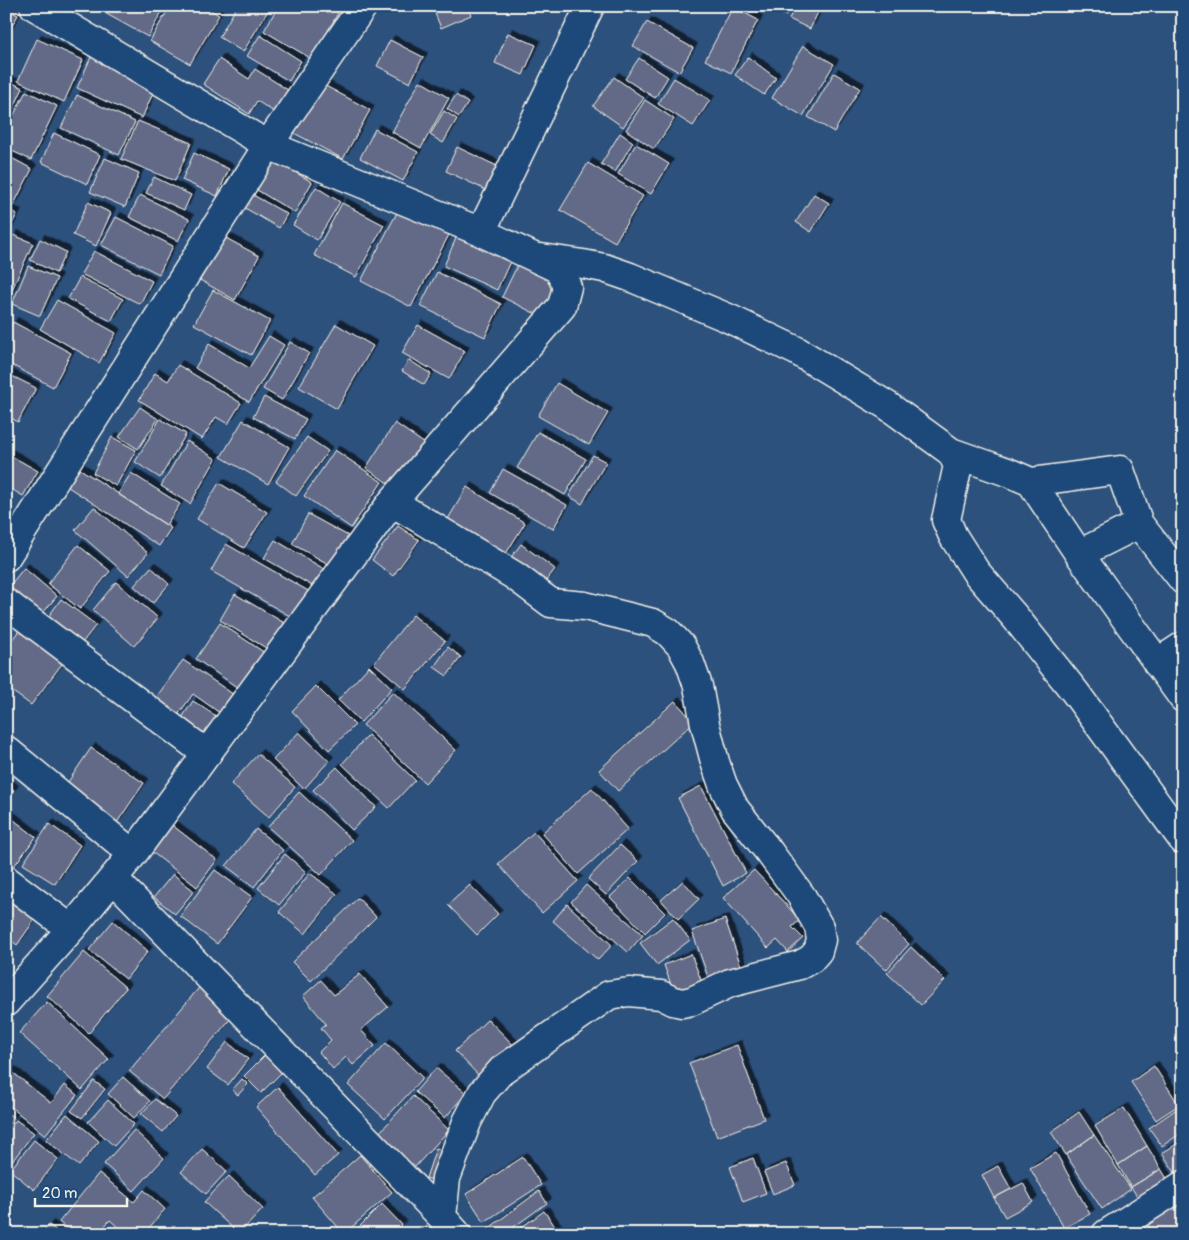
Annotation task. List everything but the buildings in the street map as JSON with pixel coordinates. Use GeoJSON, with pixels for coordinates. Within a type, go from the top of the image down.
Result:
{"type":"FeatureCollection","features":[{"type":"Feature","properties":{"kind":"street"},"geometry":{"type":"LineString","coordinates":[[6,1002],[72,930],[133,854],[392,502],[562,306],[567,286],[559,270],[481,232],[268,145],[34,6]]}},
{"type":"Feature","properties":{"kind":"street"},"geometry":{"type":"LineString","coordinates":[[6,557],[268,145],[363,6]]}},
{"type":"Feature","properties":{"kind":"street"},"geometry":{"type":"LineString","coordinates":[[481,232],[590,6]]}},
{"type":"Feature","properties":{"kind":"street"},"geometry":{"type":"LineString","coordinates":[[533,257],[604,268],[728,318],[797,351],[888,406],[951,452],[1031,482],[1120,470],[1139,524],[1172,556],[1183,580]]}},
{"type":"Feature","properties":{"kind":"street"},"geometry":{"type":"LineString","coordinates":[[951,452],[958,465],[946,520],[953,536],[976,572],[1075,692],[1183,840]]}},
{"type":"Feature","properties":{"kind":"street"},"geometry":{"type":"LineString","coordinates":[[1031,482],[1079,554],[1183,698]]}},
{"type":"Feature","properties":{"kind":"street"},"geometry":{"type":"LineString","coordinates":[[392,502],[515,576],[551,603],[585,606],[653,623],[668,632],[681,646],[690,662],[698,686],[715,762],[723,784],[736,809],[802,897],[818,927],[820,940],[818,951],[811,959],[800,965],[730,983],[682,1003],[661,995],[629,992],[609,995],[502,1070],[482,1093],[467,1122],[446,1178],[449,1225]]}},
{"type":"Feature","properties":{"kind":"street"},"geometry":{"type":"LineString","coordinates":[[1079,554],[1139,524]]}},
{"type":"Feature","properties":{"kind":"street"},"geometry":{"type":"LineString","coordinates":[[6,603],[207,754]]}},
{"type":"Feature","properties":{"kind":"street"},"geometry":{"type":"LineString","coordinates":[[1158,663],[1183,646]]}},
{"type":"Feature","properties":{"kind":"street"},"geometry":{"type":"LineString","coordinates":[[6,750],[133,854]]}},
{"type":"Feature","properties":{"kind":"street"},"geometry":{"type":"LineString","coordinates":[[113,878],[449,1225]]}},
{"type":"Feature","properties":{"kind":"street"},"geometry":{"type":"LineString","coordinates":[[6,880],[72,930]]}},
{"type":"Feature","properties":{"kind":"street"},"geometry":{"type":"LineString","coordinates":[[1106,1234],[1183,1185]]}}]}
